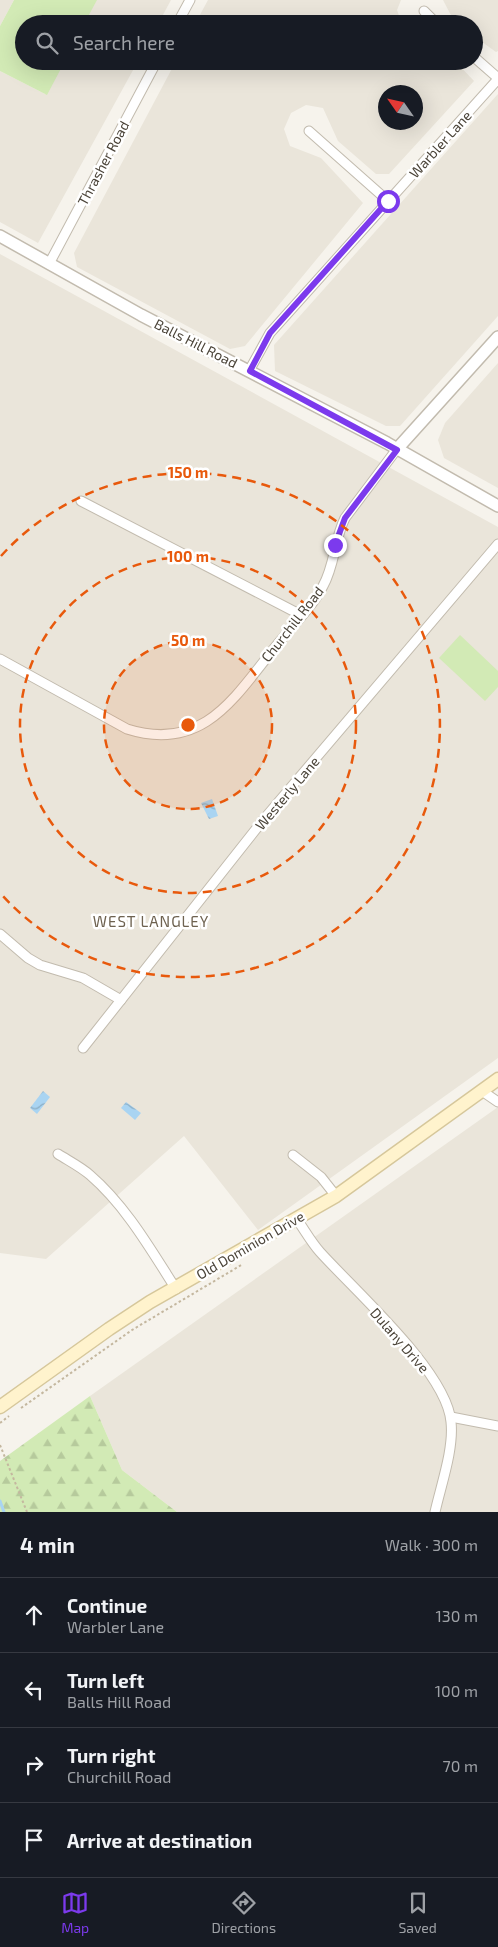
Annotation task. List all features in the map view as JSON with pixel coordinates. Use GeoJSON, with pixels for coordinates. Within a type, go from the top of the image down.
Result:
{"type":"FeatureCollection","features":[{"type":"Feature","properties":{"kind":"main road","name":"Old Dominion Drive"},"geometry":{"type":"LineString","coordinates":[[5,1409],[109,1329],[336,1196],[498,1079]]}},
{"type":"Feature","properties":{"kind":"street"},"geometry":{"type":"LineString","coordinates":[[182,15],[190,0]]}},
{"type":"Feature","properties":{"kind":"street"},"geometry":{"type":"LineString","coordinates":[[424,11],[428,15]]}},
{"type":"Feature","properties":{"kind":"street"},"geometry":{"type":"LineString","coordinates":[[483,65],[498,79]]}},
{"type":"Feature","properties":{"kind":"street","name":"Thrasher Road"},"geometry":{"type":"LineString","coordinates":[[49,264],[152,70]]}},
{"type":"Feature","properties":{"kind":"street","name":"Warbler Lane"},"geometry":{"type":"LineString","coordinates":[[250,371],[270,333],[498,79]]}},
{"type":"Feature","properties":{"kind":"street"},"geometry":{"type":"LineString","coordinates":[[309,131],[388,201]]}},
{"type":"Feature","properties":{"kind":"street","name":"Balls Hill Road"},"geometry":{"type":"LineString","coordinates":[[0,236],[140,315],[250,371],[498,506]]}},
{"type":"Feature","properties":{"kind":"street","name":"Churchill Road"},"geometry":{"type":"LineString","coordinates":[[0,660],[127,729],[143,734],[175,734],[192,730],[220,712],[323,586],[329,572],[339,530],[345,518],[397,450],[498,337]]}},
{"type":"Feature","properties":{"kind":"street"},"geometry":{"type":"LineString","coordinates":[[81,501],[301,615]]}},
{"type":"Feature","properties":{"kind":"street","name":"Westerly Lane"},"geometry":{"type":"LineString","coordinates":[[83,1048],[264,819],[498,544]]}},
{"type":"Feature","properties":{"kind":"street"},"geometry":{"type":"LineString","coordinates":[[0,934],[28,958],[40,965],[83,978],[121,1000]]}},
{"type":"Feature","properties":{"kind":"street"},"geometry":{"type":"LineString","coordinates":[[482,1091],[498,1102]]}},
{"type":"Feature","properties":{"kind":"street"},"geometry":{"type":"LineString","coordinates":[[58,1154],[89,1174],[106,1190],[148,1245],[176,1289]]}},
{"type":"Feature","properties":{"kind":"street"},"geometry":{"type":"LineString","coordinates":[[293,1155],[321,1177],[336,1196]]}},
{"type":"Feature","properties":{"kind":"street","name":"Dulany Drive"},"geometry":{"type":"LineString","coordinates":[[296,1218],[318,1250],[417,1355],[440,1391],[451,1417],[452,1436],[435,1512]]}},
{"type":"Feature","properties":{"kind":"street"},"geometry":{"type":"LineString","coordinates":[[451,1417],[498,1426]]}},
{"type":"Feature","properties":{"kind":"path"},"geometry":{"type":"LineString","coordinates":[[19,1409],[132,1330],[243,1264]]}},
{"type":"Feature","properties":{"kind":"path"},"geometry":{"type":"LineString","coordinates":[[0,1423],[5,1409]]}},
{"type":"Feature","properties":{"kind":"path"},"geometry":{"type":"LineString","coordinates":[[0,1446],[27,1512]]}},
{"type":"Feature","properties":{"kind":"shaded area"},"geometry":{"type":"Polygon","coordinates":[[[0,0],[14,0],[0,26],[0,0]]]}},
{"type":"Feature","properties":{"kind":"shaded area"},"geometry":{"type":"Polygon","coordinates":[[[95,0],[171,0],[163,15],[88,15],[95,0]]]}},
{"type":"Feature","properties":{"kind":"shaded area"},"geometry":{"type":"Polygon","coordinates":[[[208,0],[401,0],[397,10],[399,15],[200,15],[208,0]]]}},
{"type":"Feature","properties":{"kind":"shaded area"},"geometry":{"type":"Polygon","coordinates":[[[443,0],[498,0],[498,51],[496,52],[483,43],[483,15],[451,15],[443,0]]]}},
{"type":"Feature","properties":{"kind":"shaded area"},"geometry":{"type":"Polygon","coordinates":[[[58,70],[133,70],[38,243],[0,222],[0,71],[45,94],[58,70]]]}},
{"type":"Feature","properties":{"kind":"shaded area"},"geometry":{"type":"Polygon","coordinates":[[[171,70],[464,70],[474,81],[389,174],[376,174],[338,141],[323,108],[306,105],[291,113],[284,129],[290,146],[321,158],[363,203],[245,346],[230,349],[77,267],[74,253],[171,70]]]}},
{"type":"Feature","properties":{"kind":"shaded area"},"geometry":{"type":"Polygon","coordinates":[[[498,94],[498,316],[400,426],[386,426],[275,371],[274,345],[498,94]]]}},
{"type":"Feature","properties":{"kind":"shaded area"},"geometry":{"type":"Polygon","coordinates":[[[0,254],[498,527],[498,1058],[258,1230],[184,1136],[46,1259],[0,1253],[0,254]]]}},
{"type":"Feature","properties":{"kind":"shaded area"},"geometry":{"type":"Polygon","coordinates":[[[498,363],[498,488],[444,458],[438,440],[445,423],[498,363]]]}},
{"type":"Feature","properties":{"kind":"shaded area"},"geometry":{"type":"Polygon","coordinates":[[[498,1107],[498,1512],[177,1512],[122,1470],[90,1396],[498,1107]]]}},
{"type":"Feature","properties":{"kind":"green space"},"geometry":{"type":"Polygon","coordinates":[[[14,0],[97,0],[89,15],[15,15],[15,70],[60,70],[47,95],[0,71],[0,26],[14,0]]]}},
{"type":"Feature","properties":{"kind":"green space"},"geometry":{"type":"Polygon","coordinates":[[[460,635],[498,671],[498,687],[485,701],[439,658],[460,635]]]}},
{"type":"Feature","properties":{"kind":"green space"},"geometry":{"type":"Polygon","coordinates":[[[90,1396],[122,1470],[177,1512],[0,1512],[0,1461],[90,1396]]]}},
{"type":"Feature","properties":{"kind":"water"},"geometry":{"type":"Polygon","coordinates":[[[212,799],[218,816],[209,819],[201,803],[212,799]]]}},
{"type":"Feature","properties":{"kind":"water"},"geometry":{"type":"Polygon","coordinates":[[[43,1091],[50,1097],[37,1114],[30,1108],[43,1091]]]}},
{"type":"Feature","properties":{"kind":"water"},"geometry":{"type":"Polygon","coordinates":[[[126,1102],[141,1113],[135,1120],[121,1108],[126,1102]]]}},
{"type":"Feature","properties":{"kind":"waterway"},"geometry":{"type":"LineString","coordinates":[[0,1501],[4,1512]]}},
{"type":"Feature","properties":{"kind":"district","name":"WEST LANGLEY"},"geometry":{"type":"Point","coordinates":[151,921]}},
{"type":"Feature","properties":{"kind":"route"},"geometry":{"type":"LineString","coordinates":[[335,545],[345,518],[397,450],[250,371],[270,333],[388,201]]}}]}
